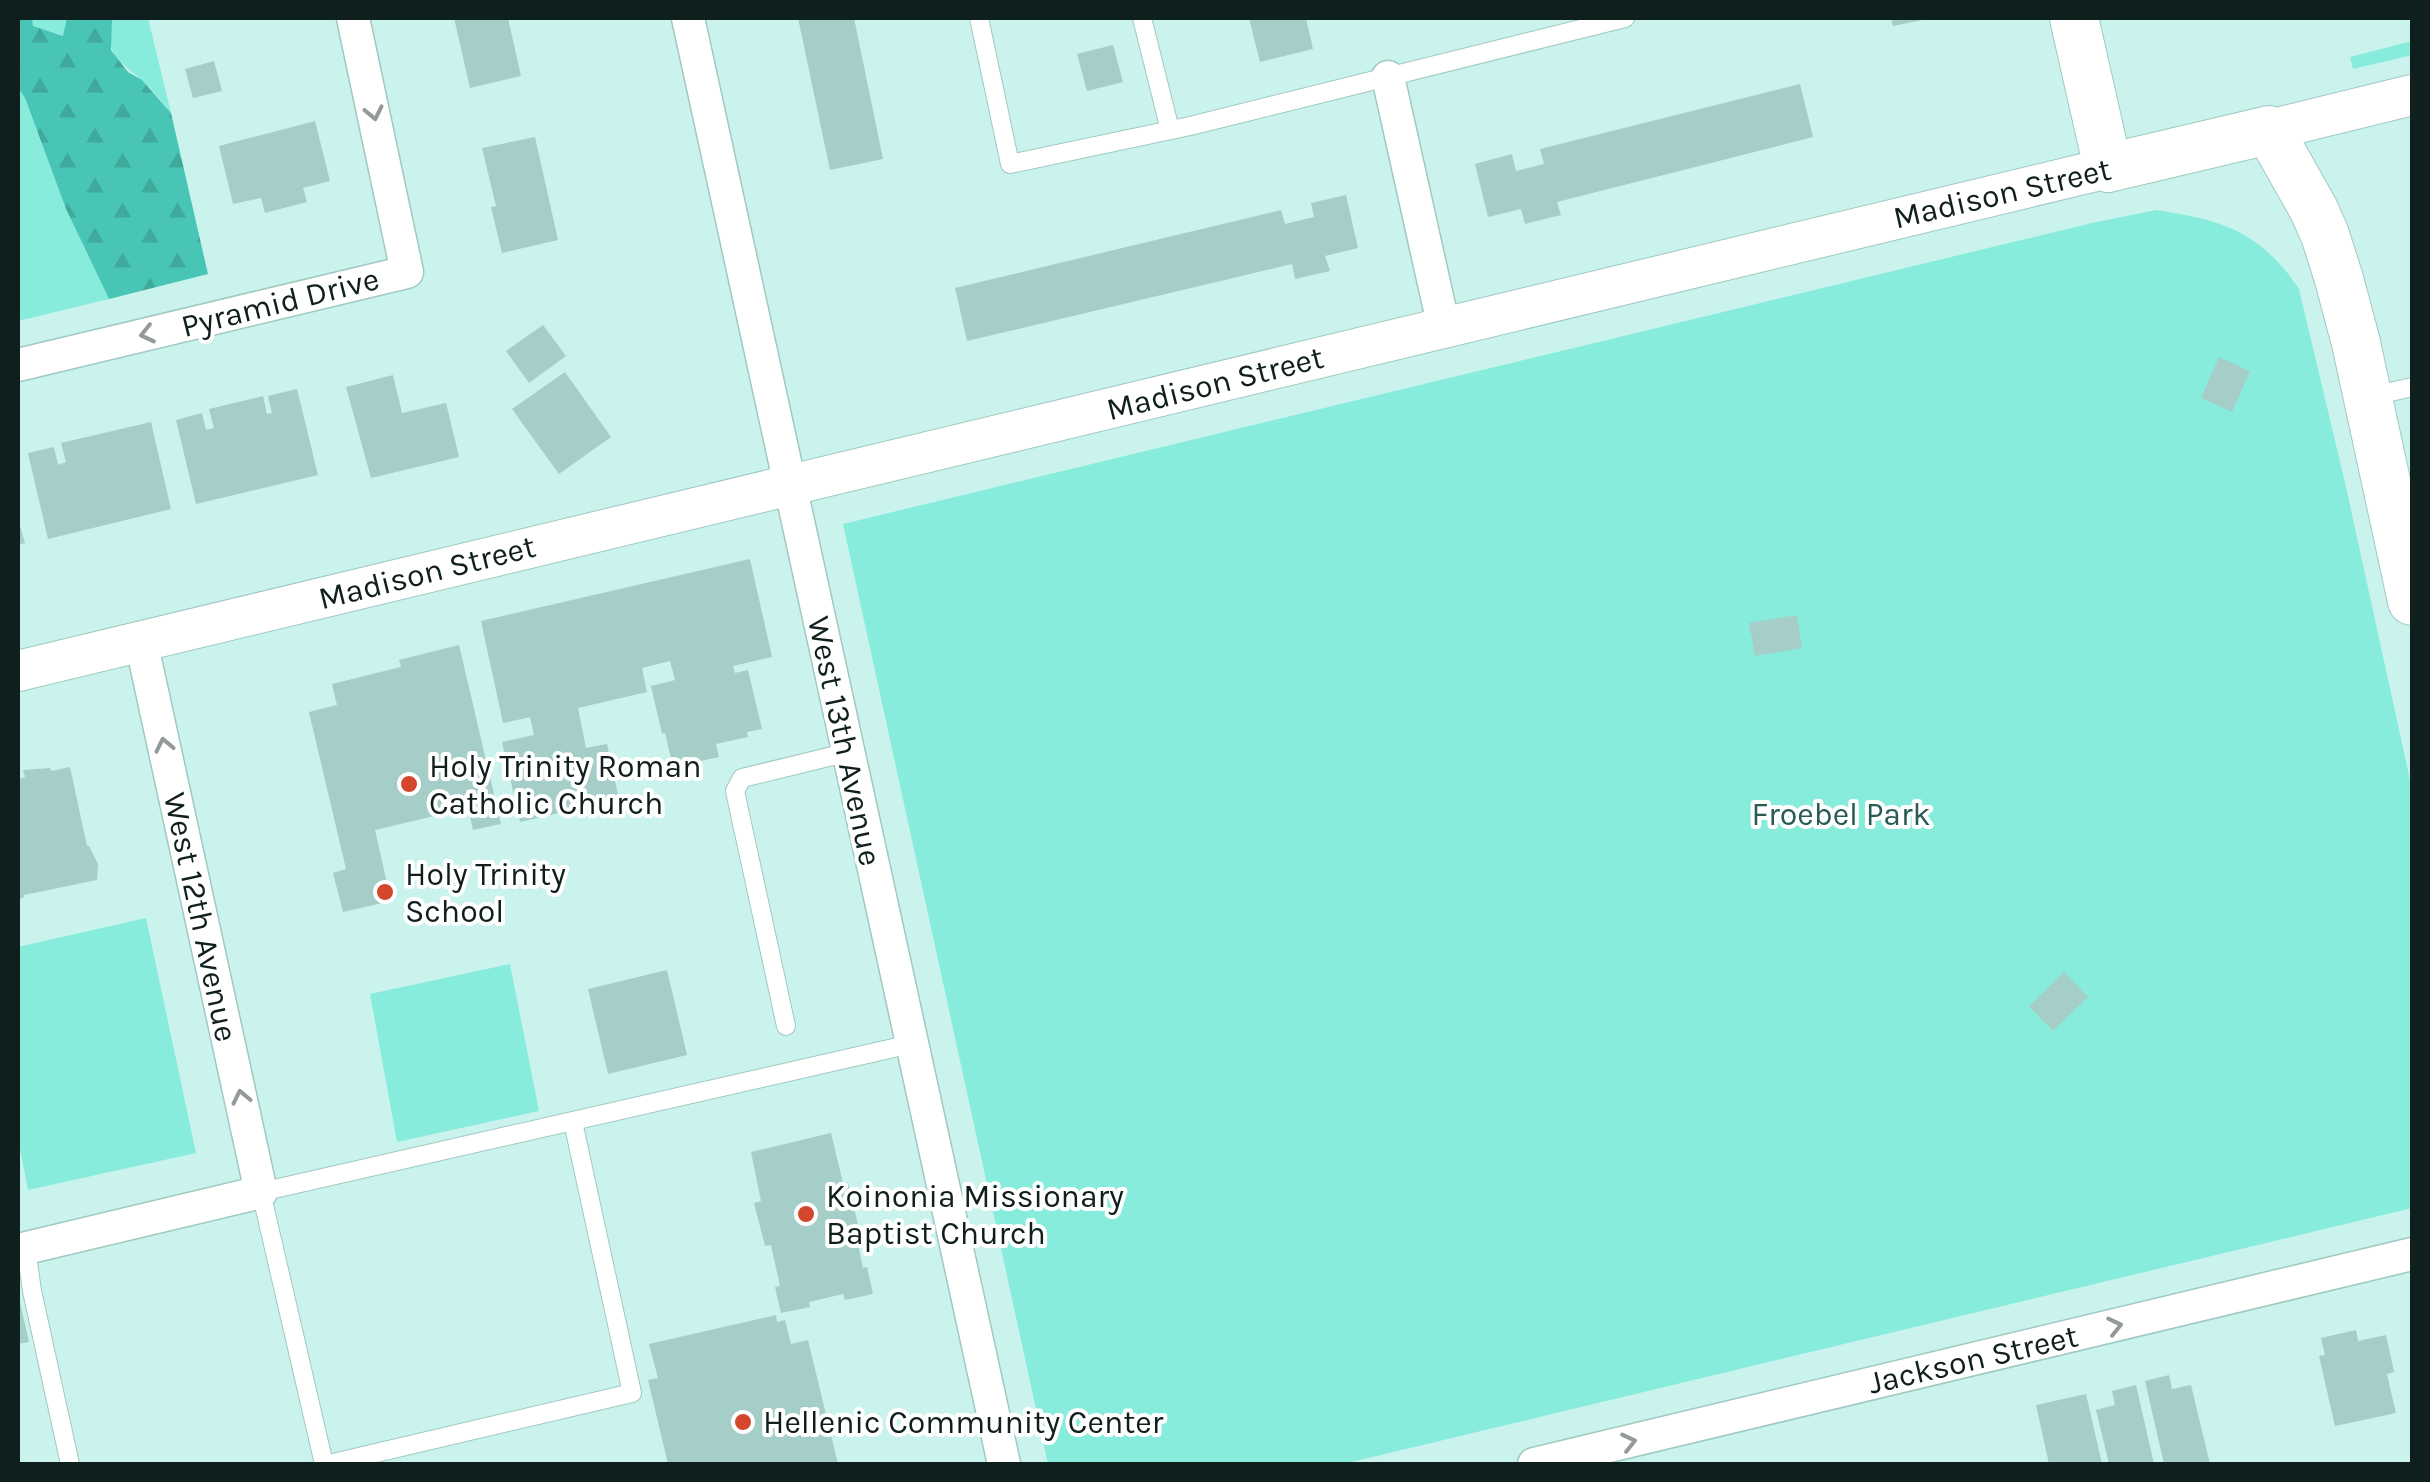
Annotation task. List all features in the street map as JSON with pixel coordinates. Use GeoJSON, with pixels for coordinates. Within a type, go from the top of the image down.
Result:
{"type":"FeatureCollection","features":[{"type":"Feature","properties":{"kind":"main road"},"geometry":{"type":"LineString","coordinates":[[2074,18],[2108,168]]}},
{"type":"Feature","properties":{"kind":"main road"},"geometry":{"type":"LineString","coordinates":[[2270,130],[2325,235],[2356,343],[2390,392],[2412,601]]}},
{"type":"Feature","properties":{"kind":"main road","name":"Madison Street"},"geometry":{"type":"LineString","coordinates":[[2108,168],[2270,130]]}},
{"type":"Feature","properties":{"kind":"street","name":"Pyramid Drive"},"geometry":{"type":"LineString","coordinates":[[18,365],[407,272],[354,18]]}},
{"type":"Feature","properties":{"kind":"street","name":"West 13th Avenue"},"geometry":{"type":"LineString","coordinates":[[688,18],[1004,1464]]}},
{"type":"Feature","properties":{"kind":"street"},"geometry":{"type":"LineString","coordinates":[[1388,77],[1444,328]]}},
{"type":"Feature","properties":{"kind":"street","name":"Madison Street"},"geometry":{"type":"LineString","coordinates":[[2270,130],[2412,95]]}},
{"type":"Feature","properties":{"kind":"street","name":"Madison Street"},"geometry":{"type":"LineString","coordinates":[[18,671],[2108,168]]}},
{"type":"Feature","properties":{"kind":"street","name":"West 12th Avenue"},"geometry":{"type":"LineString","coordinates":[[141,641],[261,1192]]}},
{"type":"Feature","properties":{"kind":"street"},"geometry":{"type":"LineString","coordinates":[[22,1249],[261,1192]]}},
{"type":"Feature","properties":{"kind":"street","name":"Jackson Street"},"geometry":{"type":"LineString","coordinates":[[1534,1464],[2412,1254]]}},
{"type":"Feature","properties":{"kind":"lane"},"geometry":{"type":"LineString","coordinates":[[979,18],[1010,164],[1170,130],[1626,18]]}},
{"type":"Feature","properties":{"kind":"lane"},"geometry":{"type":"LineString","coordinates":[[1142,18],[1170,130]]}},
{"type":"Feature","properties":{"kind":"lane"},"geometry":{"type":"LineString","coordinates":[[786,1026],[735,791],[742,778],[848,752]]}},
{"type":"Feature","properties":{"kind":"lane"},"geometry":{"type":"LineString","coordinates":[[572,1122],[632,1393],[327,1464],[261,1192],[911,1044]]}},
{"type":"Feature","properties":{"kind":"lane"},"geometry":{"type":"LineString","coordinates":[[22,1249],[70,1464]]}},
{"type":"Feature","properties":{"kind":"green space"},"geometry":{"type":"Polygon","coordinates":[[[18,18],[32,18],[33,26],[63,36],[67,18],[112,18],[111,50],[171,113],[208,274],[109,299],[66,209],[18,88],[18,18]]]}},
{"type":"Feature","properties":{"kind":"green space"},"geometry":{"type":"Polygon","coordinates":[[[32,18],[67,18],[64,36],[32,26],[32,18]]]}},
{"type":"Feature","properties":{"kind":"green space"},"geometry":{"type":"Polygon","coordinates":[[[112,18],[148,18],[171,113],[116,56],[110,41],[112,18]]]}},
{"type":"Feature","properties":{"kind":"green space"},"geometry":{"type":"Polygon","coordinates":[[[2412,41],[2412,55],[2353,69],[2350,57],[2412,41]]]}},
{"type":"Feature","properties":{"kind":"green space"},"geometry":{"type":"Polygon","coordinates":[[[18,88],[66,209],[109,299],[18,321],[18,88]]]}},
{"type":"Feature","properties":{"kind":"green space","name":"Froebel Park"},"geometry":{"type":"Polygon","coordinates":[[[2156,210],[2201,218],[2238,232],[2269,254],[2299,289],[2412,789],[2412,1208],[1343,1464],[1048,1464],[843,524],[2156,210]]]}},
{"type":"Feature","properties":{"kind":"green space"},"geometry":{"type":"Polygon","coordinates":[[[146,918],[196,1153],[28,1190],[18,1139],[18,947],[146,918]]]}},
{"type":"Feature","properties":{"kind":"green space"},"geometry":{"type":"Polygon","coordinates":[[[510,964],[539,1111],[397,1142],[370,994],[510,964]]]}},
{"type":"Feature","properties":{"kind":"building"},"geometry":{"type":"Polygon","coordinates":[[[454,18],[508,18],[521,76],[470,88],[454,18]]]}},
{"type":"Feature","properties":{"kind":"building"},"geometry":{"type":"Polygon","coordinates":[[[798,18],[854,18],[883,159],[830,170],[798,18]]]}},
{"type":"Feature","properties":{"kind":"building"},"geometry":{"type":"Polygon","coordinates":[[[1249,18],[1306,18],[1313,49],[1260,62],[1249,18]]]}},
{"type":"Feature","properties":{"kind":"building"},"geometry":{"type":"Polygon","coordinates":[[[1891,18],[1926,18],[1927,19],[1893,26],[1891,18]]]}},
{"type":"Feature","properties":{"kind":"building"},"geometry":{"type":"Polygon","coordinates":[[[1113,45],[1123,82],[1087,91],[1077,54],[1113,45]]]}},
{"type":"Feature","properties":{"kind":"building"},"geometry":{"type":"Polygon","coordinates":[[[214,61],[222,91],[193,98],[185,69],[214,61]]]}},
{"type":"Feature","properties":{"kind":"building"},"geometry":{"type":"Polygon","coordinates":[[[1800,84],[1813,137],[1557,202],[1561,215],[1525,224],[1521,209],[1488,217],[1475,164],[1512,154],[1516,171],[1544,164],[1540,149],[1800,84]]]}},
{"type":"Feature","properties":{"kind":"building"},"geometry":{"type":"Polygon","coordinates":[[[315,121],[330,181],[303,188],[307,202],[265,213],[261,198],[233,204],[219,146],[315,121]]]}},
{"type":"Feature","properties":{"kind":"building"},"geometry":{"type":"Polygon","coordinates":[[[535,137],[558,240],[502,253],[482,148],[535,137]]]}},
{"type":"Feature","properties":{"kind":"building"},"geometry":{"type":"Polygon","coordinates":[[[1346,195],[1358,248],[1325,256],[1330,271],[1295,279],[1292,264],[967,341],[955,288],[1281,210],[1285,224],[1314,217],[1311,203],[1346,195]]]}},
{"type":"Feature","properties":{"kind":"building"},"geometry":{"type":"Polygon","coordinates":[[[543,325],[566,356],[529,383],[506,351],[543,325]]]}},
{"type":"Feature","properties":{"kind":"building"},"geometry":{"type":"Polygon","coordinates":[[[2219,357],[2250,371],[2232,412],[2201,398],[2219,357]]]}},
{"type":"Feature","properties":{"kind":"building"},"geometry":{"type":"Polygon","coordinates":[[[565,372],[611,437],[559,474],[512,409],[565,372]]]}},
{"type":"Feature","properties":{"kind":"building"},"geometry":{"type":"Polygon","coordinates":[[[393,375],[402,413],[446,403],[459,457],[371,478],[346,387],[393,375]]]}},
{"type":"Feature","properties":{"kind":"building"},"geometry":{"type":"Polygon","coordinates":[[[297,389],[318,475],[196,504],[176,420],[202,413],[206,430],[214,428],[209,409],[263,396],[267,414],[272,413],[268,396],[297,389]]]}},
{"type":"Feature","properties":{"kind":"building"},"geometry":{"type":"Polygon","coordinates":[[[151,422],[171,509],[48,539],[28,453],[54,447],[58,465],[66,462],[61,443],[151,422]]]}},
{"type":"Feature","properties":{"kind":"building"},"geometry":{"type":"Polygon","coordinates":[[[18,519],[25,543],[18,545],[18,519]]]}},
{"type":"Feature","properties":{"kind":"building"},"geometry":{"type":"Polygon","coordinates":[[[750,559],[772,657],[733,666],[735,673],[748,670],[762,729],[747,732],[748,737],[716,744],[719,757],[673,767],[651,686],[675,680],[670,661],[642,668],[647,692],[578,708],[586,748],[607,744],[619,799],[520,822],[502,742],[534,735],[530,717],[503,723],[481,621],[750,559]]]}},
{"type":"Feature","properties":{"kind":"building"},"geometry":{"type":"Polygon","coordinates":[[[1797,615],[1802,648],[1755,656],[1749,623],[1797,615]]]}},
{"type":"Feature","properties":{"kind":"building","name":"Holy Trinity Roman Catholic Church"},"geometry":{"type":"Polygon","coordinates":[[[459,645],[501,824],[473,830],[468,808],[375,830],[391,901],[343,912],[333,873],[346,869],[309,712],[337,705],[332,684],[401,667],[399,660],[459,645]]]}},
{"type":"Feature","properties":{"kind":"building"},"geometry":{"type":"Polygon","coordinates":[[[70,767],[87,846],[98,864],[97,880],[24,895],[18,900],[18,779],[25,777],[23,770],[70,767]]]}},
{"type":"Feature","properties":{"kind":"building"},"geometry":{"type":"Polygon","coordinates":[[[667,970],[687,1055],[608,1074],[588,989],[667,970]]]}},
{"type":"Feature","properties":{"kind":"building"},"geometry":{"type":"Polygon","coordinates":[[[2064,972],[2088,997],[2053,1031],[2029,1006],[2064,972]]]}},
{"type":"Feature","properties":{"kind":"building","name":"Koinonia Missionary Baptist Church"},"geometry":{"type":"Polygon","coordinates":[[[831,1133],[843,1183],[848,1182],[863,1268],[867,1267],[873,1294],[845,1300],[843,1294],[781,1313],[771,1245],[765,1246],[754,1203],[761,1201],[751,1152],[831,1133]]]}},
{"type":"Feature","properties":{"kind":"building"},"geometry":{"type":"Polygon","coordinates":[[[18,1299],[29,1342],[18,1344],[18,1299]]]}},
{"type":"Feature","properties":{"kind":"building","name":"Hellenic Community Center"},"geometry":{"type":"Polygon","coordinates":[[[776,1315],[777,1322],[785,1320],[791,1344],[808,1340],[838,1464],[668,1464],[648,1380],[658,1378],[649,1344],[776,1315]]]}},
{"type":"Feature","properties":{"kind":"building"},"geometry":{"type":"Polygon","coordinates":[[[2356,1330],[2358,1341],[2386,1335],[2394,1372],[2387,1374],[2396,1413],[2335,1426],[2319,1356],[2325,1355],[2321,1338],[2356,1330]]]}},
{"type":"Feature","properties":{"kind":"building"},"geometry":{"type":"Polygon","coordinates":[[[2169,1375],[2172,1389],[2191,1385],[2210,1464],[2164,1464],[2145,1381],[2169,1375]]]}},
{"type":"Feature","properties":{"kind":"building"},"geometry":{"type":"Polygon","coordinates":[[[2136,1385],[2154,1464],[2109,1464],[2096,1410],[2115,1405],[2112,1391],[2136,1385]]]}},
{"type":"Feature","properties":{"kind":"building"},"geometry":{"type":"Polygon","coordinates":[[[2086,1394],[2102,1464],[2049,1464],[2036,1405],[2086,1394]]]}},
{"type":"Feature","properties":{"kind":"place","name":"Holy Trinity Roman Catholic Church"},"geometry":{"type":"Point","coordinates":[409,784]}},
{"type":"Feature","properties":{"kind":"place","name":"Holy Trinity School"},"geometry":{"type":"Point","coordinates":[385,892]}},
{"type":"Feature","properties":{"kind":"place","name":"Koinonia Missionary Baptist Church"},"geometry":{"type":"Point","coordinates":[806,1214]}},
{"type":"Feature","properties":{"kind":"place","name":"Hellenic Community Center"},"geometry":{"type":"Point","coordinates":[743,1422]}}]}
